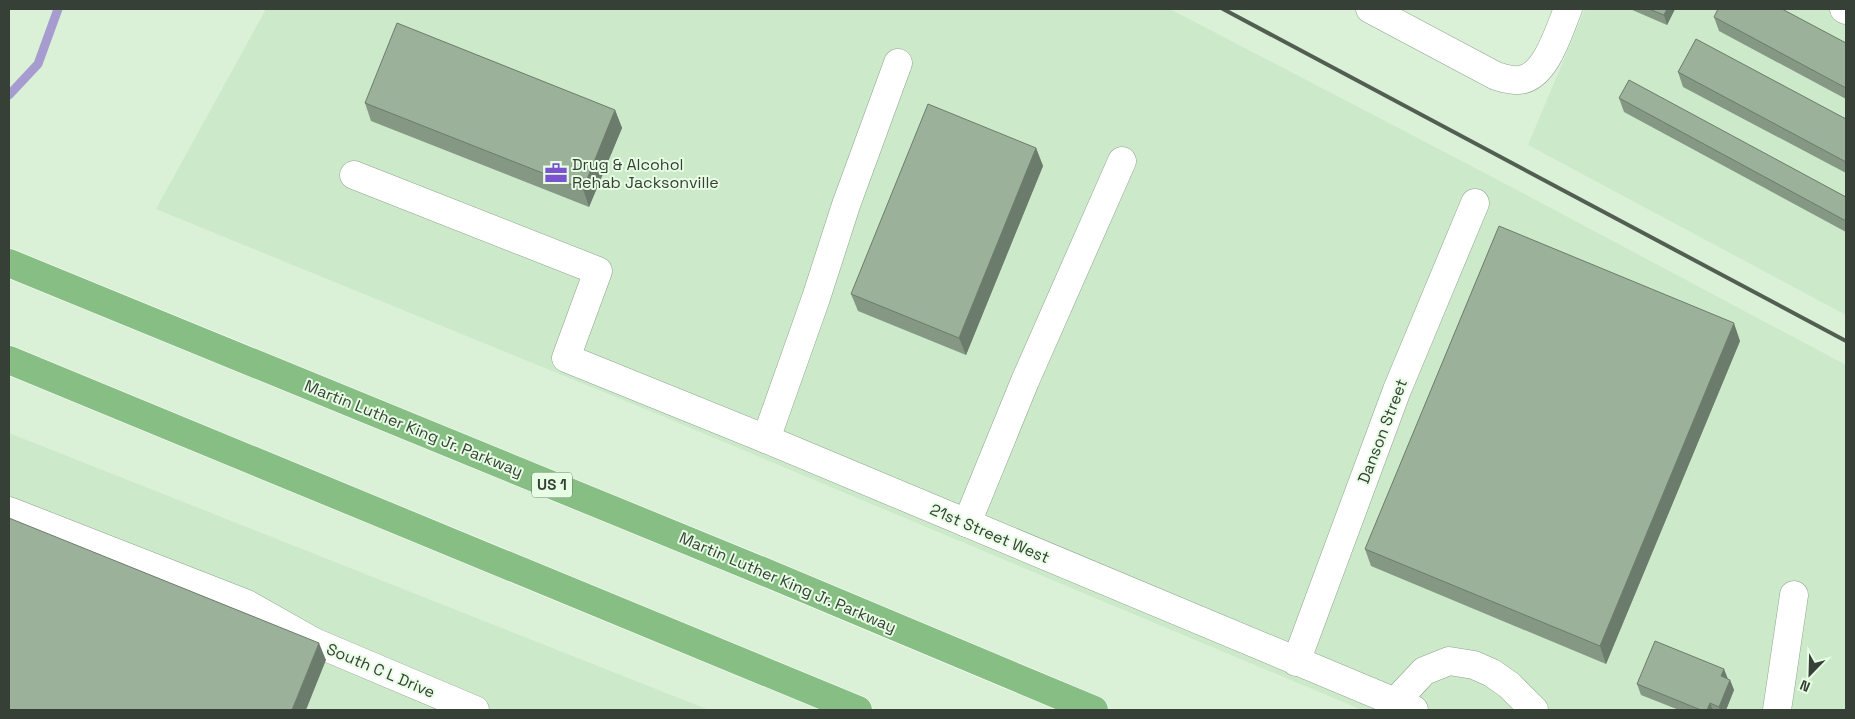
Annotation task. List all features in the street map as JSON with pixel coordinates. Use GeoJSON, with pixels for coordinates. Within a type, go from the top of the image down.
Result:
{"type":"FeatureCollection","features":[{"type":"Feature","properties":{"kind":"highway","name":"Martin Luther King Jr. Parkway"},"geometry":{"type":"LineString","coordinates":[[9,263],[1094,710]]}},
{"type":"Feature","properties":{"kind":"highway"},"geometry":{"type":"LineString","coordinates":[[9,360],[858,710]]}},
{"type":"Feature","properties":{"kind":"street"},"geometry":{"type":"LineString","coordinates":[[1370,9],[1496,76],[1507,80],[1521,80],[1536,73],[1547,57],[1568,9]]}},
{"type":"Feature","properties":{"kind":"street"},"geometry":{"type":"LineString","coordinates":[[766,439],[816,298],[846,205],[898,64]]}},
{"type":"Feature","properties":{"kind":"street"},"geometry":{"type":"LineString","coordinates":[[967,523],[1025,381],[1122,161]]}},
{"type":"Feature","properties":{"kind":"street","name":"21st Street West"},"geometry":{"type":"LineString","coordinates":[[354,175],[598,271],[566,358],[766,439],[1405,706]]}},
{"type":"Feature","properties":{"kind":"street","name":"Danson Street"},"geometry":{"type":"LineString","coordinates":[[1296,662],[1397,390],[1475,203]]}},
{"type":"Feature","properties":{"kind":"street","name":"South C L Drive"},"geometry":{"type":"LineString","coordinates":[[9,510],[246,604],[314,642],[475,710]]}},
{"type":"Feature","properties":{"kind":"street"},"geometry":{"type":"LineString","coordinates":[[1777,710],[1794,595]]}},
{"type":"Feature","properties":{"kind":"street"},"geometry":{"type":"LineString","coordinates":[[1405,706],[1424,671],[1449,661],[1474,665],[1492,673],[1509,685],[1534,710]]}},
{"type":"Feature","properties":{"kind":"shaded area"},"geometry":{"type":"Polygon","coordinates":[[[266,9],[1170,9],[1500,181],[1846,365],[1846,710],[1362,710],[662,416],[156,209],[266,9]]]}},
{"type":"Feature","properties":{"kind":"shaded area"},"geometry":{"type":"Polygon","coordinates":[[[1585,9],[1846,9],[1846,315],[1528,145],[1585,9]]]}},
{"type":"Feature","properties":{"kind":"shaded area"},"geometry":{"type":"Polygon","coordinates":[[[9,433],[709,710],[9,710],[9,433]]]}},
{"type":"Feature","properties":{"kind":"building"},"geometry":{"type":"Polygon","coordinates":[[[1649,9],[1667,9],[1664,15],[1649,9]]]}},
{"type":"Feature","properties":{"kind":"building"},"geometry":{"type":"Polygon","coordinates":[[[1718,9],[1782,9],[1846,43],[1846,88],[1714,17],[1718,9]]]}},
{"type":"Feature","properties":{"kind":"building"},"geometry":{"type":"Polygon","coordinates":[[[397,23],[615,110],[583,189],[365,103],[397,23]]]}},
{"type":"Feature","properties":{"kind":"building"},"geometry":{"type":"Polygon","coordinates":[[[1696,39],[1846,119],[1846,162],[1678,72],[1696,39]]]}},
{"type":"Feature","properties":{"kind":"building"},"geometry":{"type":"Polygon","coordinates":[[[1629,80],[1846,197],[1846,221],[1619,98],[1629,80]]]}},
{"type":"Feature","properties":{"kind":"building"},"geometry":{"type":"Polygon","coordinates":[[[928,104],[1036,148],[959,338],[851,294],[928,104]]]}},
{"type":"Feature","properties":{"kind":"building"},"geometry":{"type":"Polygon","coordinates":[[[1499,226],[1734,323],[1600,646],[1365,549],[1499,226]]]}},
{"type":"Feature","properties":{"kind":"building"},"geometry":{"type":"Polygon","coordinates":[[[9,518],[319,643],[292,710],[9,710],[9,518]]]}},
{"type":"Feature","properties":{"kind":"building"},"geometry":{"type":"Polygon","coordinates":[[[1655,641],[1724,669],[1721,676],[1730,680],[1719,707],[1710,703],[1707,710],[1701,710],[1637,684],[1655,641]]]}},
{"type":"Feature","properties":{"kind":"waterway"},"geometry":{"type":"LineString","coordinates":[[9,95],[38,64],[58,9]]}},
{"type":"Feature","properties":{"kind":"railway"},"geometry":{"type":"LineString","coordinates":[[1223,9],[1846,341]]}},
{"type":"Feature","properties":{"kind":"place","name":"Drug & Alcohol Rehab Jacksonville"},"geometry":{"type":"Point","coordinates":[556,173]}}]}
